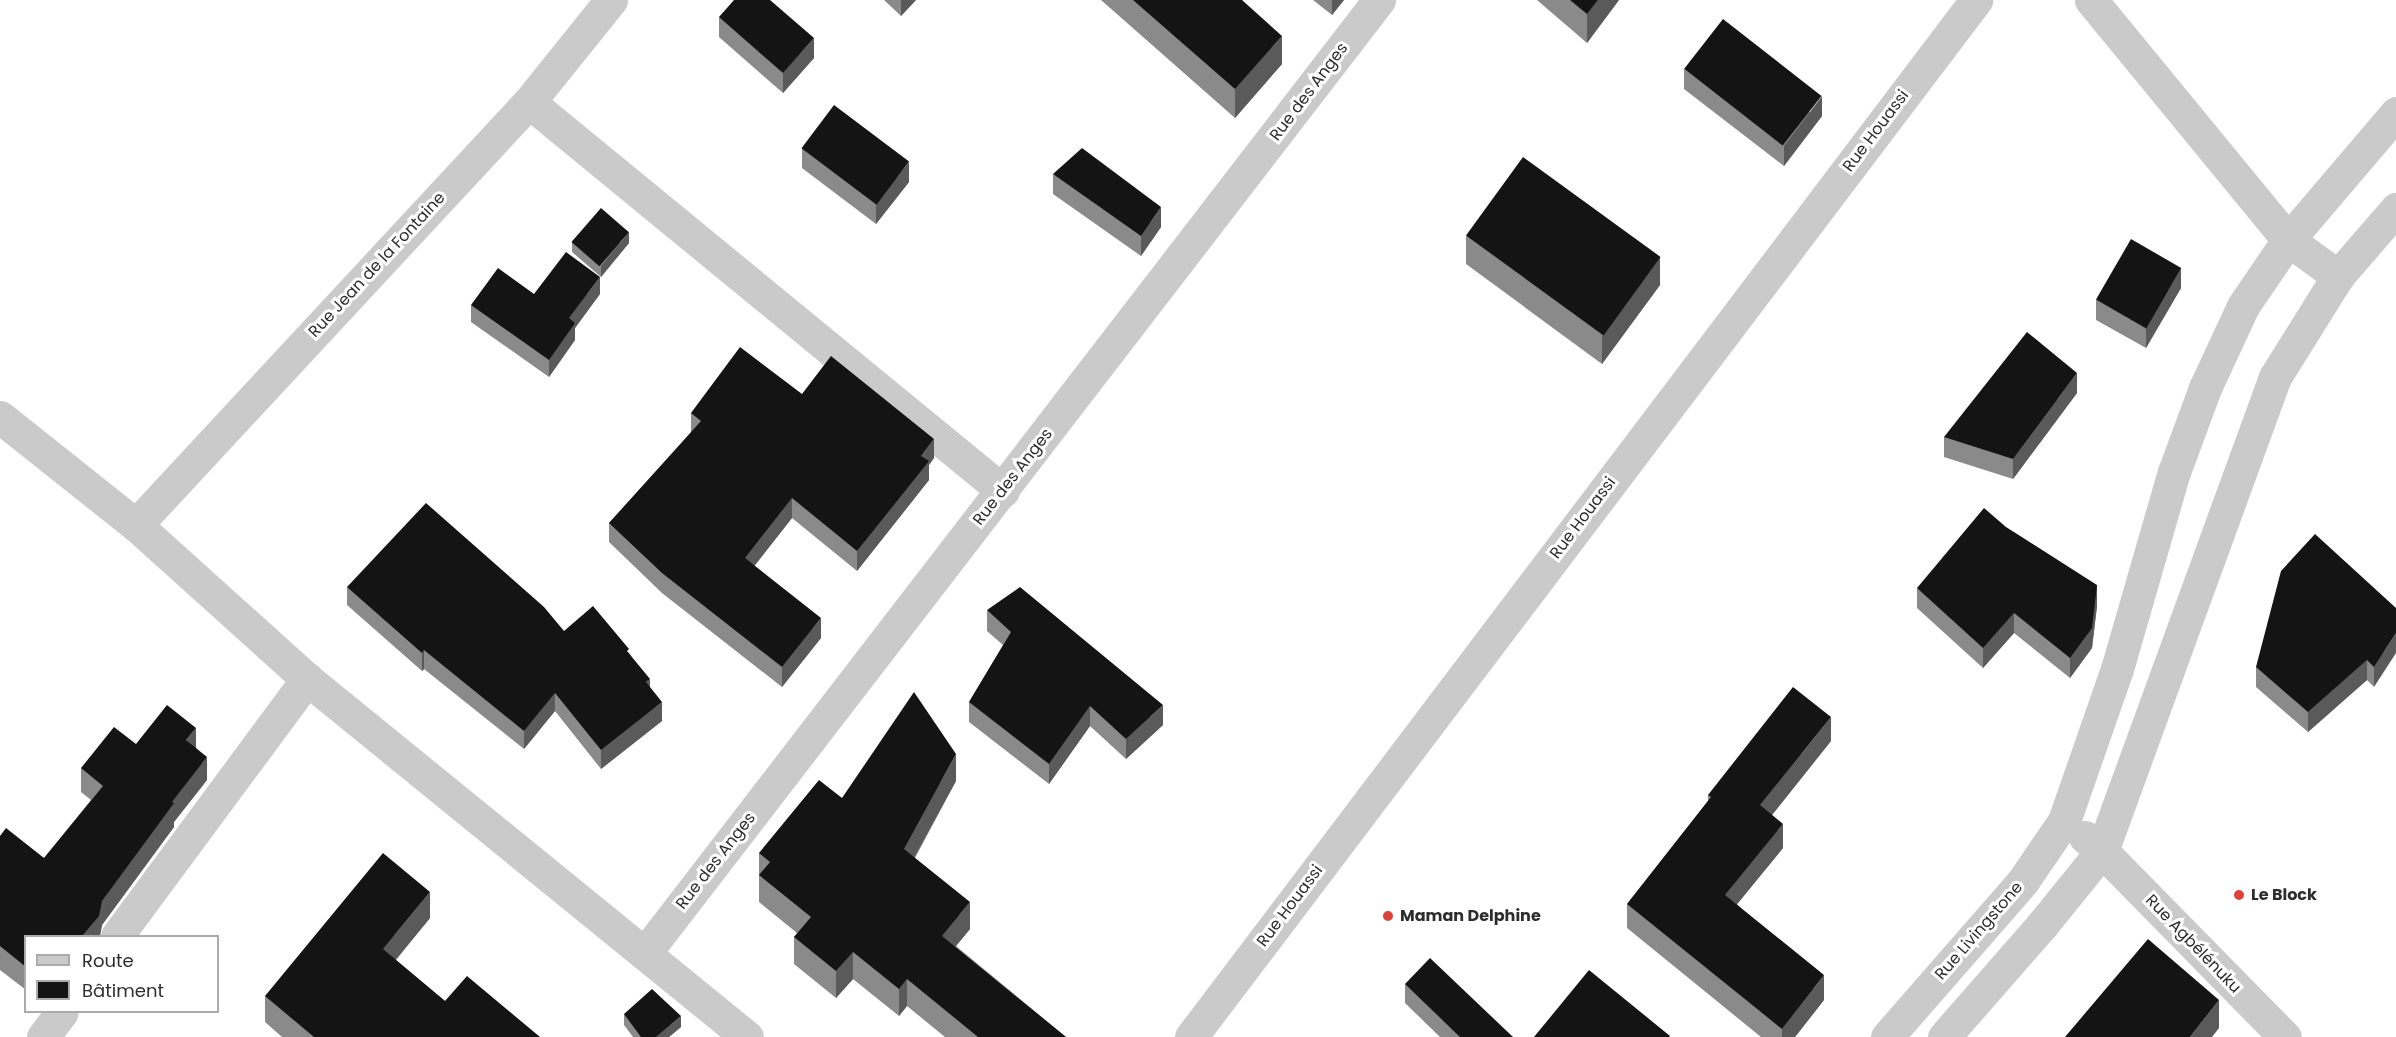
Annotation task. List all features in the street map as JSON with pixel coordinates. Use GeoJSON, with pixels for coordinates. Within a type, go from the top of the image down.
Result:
{"type":"FeatureCollection","features":[{"type":"Feature","properties":{"kind":"street","name":"Rue Jean de la Fontaine"},"geometry":{"type":"LineString","coordinates":[[136,525],[529,102],[611,0]]}},
{"type":"Feature","properties":{"kind":"street","name":"Rue des Anges"},"geometry":{"type":"LineString","coordinates":[[645,952],[1003,491],[1379,0]]}},
{"type":"Feature","properties":{"kind":"street","name":"Rue Houassi"},"geometry":{"type":"LineString","coordinates":[[1191,1037],[1976,0]]}},
{"type":"Feature","properties":{"kind":"street"},"geometry":{"type":"LineString","coordinates":[[2091,0],[2288,240],[2338,276]]}},
{"type":"Feature","properties":{"kind":"street"},"geometry":{"type":"LineString","coordinates":[[529,102],[1003,491]]}},
{"type":"Feature","properties":{"kind":"street","name":"Rue Livingstone"},"geometry":{"type":"LineString","coordinates":[[1887,1037],[2023,881],[2064,821],[2117,669],[2174,472],[2205,388],[2243,306],[2288,240],[2396,113]]}},
{"type":"Feature","properties":{"kind":"street"},"geometry":{"type":"LineString","coordinates":[[1944,1037],[2042,925],[2102,851],[2275,376],[2338,276],[2396,209]]}},
{"type":"Feature","properties":{"kind":"street"},"geometry":{"type":"LineString","coordinates":[[0,417],[136,525],[307,679],[747,1037]]}},
{"type":"Feature","properties":{"kind":"street"},"geometry":{"type":"LineString","coordinates":[[118,935],[307,679]]}},
{"type":"Feature","properties":{"kind":"street","name":"Rue Agbélénuku"},"geometry":{"type":"LineString","coordinates":[[2064,821],[2102,851],[2285,1037]]}},
{"type":"Feature","properties":{"kind":"street"},"geometry":{"type":"LineString","coordinates":[[43,1037],[61,1013]]}},
{"type":"Feature","properties":{"kind":"building"},"geometry":{"type":"Polygon","coordinates":[[[734,0],[770,0],[814,38],[783,73],[719,17],[734,0]]]}},
{"type":"Feature","properties":{"kind":"building"},"geometry":{"type":"Polygon","coordinates":[[[1133,0],[1242,0],[1282,36],[1235,89],[1133,0]]]}},
{"type":"Feature","properties":{"kind":"building"},"geometry":{"type":"Polygon","coordinates":[[[1570,0],[1598,0],[1587,14],[1570,0]]]}},
{"type":"Feature","properties":{"kind":"building"},"geometry":{"type":"Polygon","coordinates":[[[1723,19],[1822,96],[1783,146],[1684,69],[1723,19]]]}},
{"type":"Feature","properties":{"kind":"building"},"geometry":{"type":"Polygon","coordinates":[[[834,105],[909,162],[877,205],[802,148],[834,105]]]}},
{"type":"Feature","properties":{"kind":"building"},"geometry":{"type":"Polygon","coordinates":[[[1082,148],[1161,207],[1141,236],[1053,174],[1082,148]]]}},
{"type":"Feature","properties":{"kind":"building"},"geometry":{"type":"Polygon","coordinates":[[[1523,157],[1661,257],[1604,335],[1466,235],[1523,157]]]}},
{"type":"Feature","properties":{"kind":"building"},"geometry":{"type":"Polygon","coordinates":[[[601,208],[629,232],[599,266],[571,242],[601,208]]]}},
{"type":"Feature","properties":{"kind":"building"},"geometry":{"type":"Polygon","coordinates":[[[2131,239],[2181,268],[2146,329],[2096,300],[2131,239]]]}},
{"type":"Feature","properties":{"kind":"building"},"geometry":{"type":"Polygon","coordinates":[[[566,252],[600,277],[569,318],[575,323],[549,360],[471,305],[498,268],[534,294],[566,252]]]}},
{"type":"Feature","properties":{"kind":"building"},"geometry":{"type":"Polygon","coordinates":[[[2027,332],[2077,373],[2013,459],[1944,437],[2027,332]]]}},
{"type":"Feature","properties":{"kind":"building"},"geometry":{"type":"Polygon","coordinates":[[[740,347],[802,394],[831,356],[934,439],[921,456],[929,461],[857,551],[792,498],[745,558],[821,618],[782,667],[662,573],[609,523],[701,421],[691,413],[740,347]]]}},
{"type":"Feature","properties":{"kind":"building"},"geometry":{"type":"Polygon","coordinates":[[[426,503],[544,607],[564,631],[593,606],[629,649],[627,651],[650,679],[646,682],[662,702],[601,750],[555,693],[524,731],[424,650],[422,653],[347,587],[426,503]]]}},
{"type":"Feature","properties":{"kind":"building"},"geometry":{"type":"Polygon","coordinates":[[[1984,508],[2006,527],[2097,585],[2092,628],[2070,658],[2014,613],[1983,648],[1917,588],[1984,508]]]}},
{"type":"Feature","properties":{"kind":"building"},"geometry":{"type":"Polygon","coordinates":[[[2315,534],[2396,608],[2396,633],[2374,667],[2367,660],[2308,712],[2256,667],[2281,571],[2315,534]]]}},
{"type":"Feature","properties":{"kind":"building"},"geometry":{"type":"Polygon","coordinates":[[[1020,587],[1163,705],[1126,739],[1090,706],[1049,764],[969,702],[1011,632],[987,610],[1020,587]]]}},
{"type":"Feature","properties":{"kind":"building"},"geometry":{"type":"Polygon","coordinates":[[[1793,687],[1831,717],[1760,805],[1783,824],[1725,895],[1824,975],[1782,1029],[1627,904],[1711,797],[1708,795],[1793,687]]]}},
{"type":"Feature","properties":{"kind":"building"},"geometry":{"type":"Polygon","coordinates":[[[914,692],[956,754],[904,849],[970,902],[942,936],[1066,1037],[978,1037],[907,979],[899,989],[853,952],[836,971],[794,937],[811,917],[759,875],[770,862],[759,853],[819,780],[842,798],[914,692]]]}},
{"type":"Feature","properties":{"kind":"building"},"geometry":{"type":"Polygon","coordinates":[[[167,705],[196,728],[186,740],[207,757],[102,901],[99,916],[83,935],[24,935],[24,965],[0,946],[0,836],[6,828],[44,858],[103,786],[81,768],[114,727],[136,744],[167,705]]]}},
{"type":"Feature","properties":{"kind":"building"},"geometry":{"type":"Polygon","coordinates":[[[383,853],[430,892],[383,949],[445,1001],[467,976],[540,1037],[314,1037],[265,996],[383,853]]]}},
{"type":"Feature","properties":{"kind":"building"},"geometry":{"type":"Polygon","coordinates":[[[2148,939],[2219,1000],[2190,1037],[2065,1037],[2148,939]]]}},
{"type":"Feature","properties":{"kind":"building"},"geometry":{"type":"Polygon","coordinates":[[[1430,958],[1513,1037],[1460,1037],[1405,984],[1430,958]]]}},
{"type":"Feature","properties":{"kind":"building"},"geometry":{"type":"Polygon","coordinates":[[[1589,970],[1670,1036],[1534,1037],[1589,970]]]}},
{"type":"Feature","properties":{"kind":"building"},"geometry":{"type":"Polygon","coordinates":[[[652,989],[681,1016],[656,1037],[641,1037],[624,1014],[652,989]]]}},
{"type":"Feature","properties":{"kind":"place","name":"Le Block"},"geometry":{"type":"Point","coordinates":[2239,895]}},
{"type":"Feature","properties":{"kind":"place","name":"Maman Delphine"},"geometry":{"type":"Point","coordinates":[1388,916]}}]}
